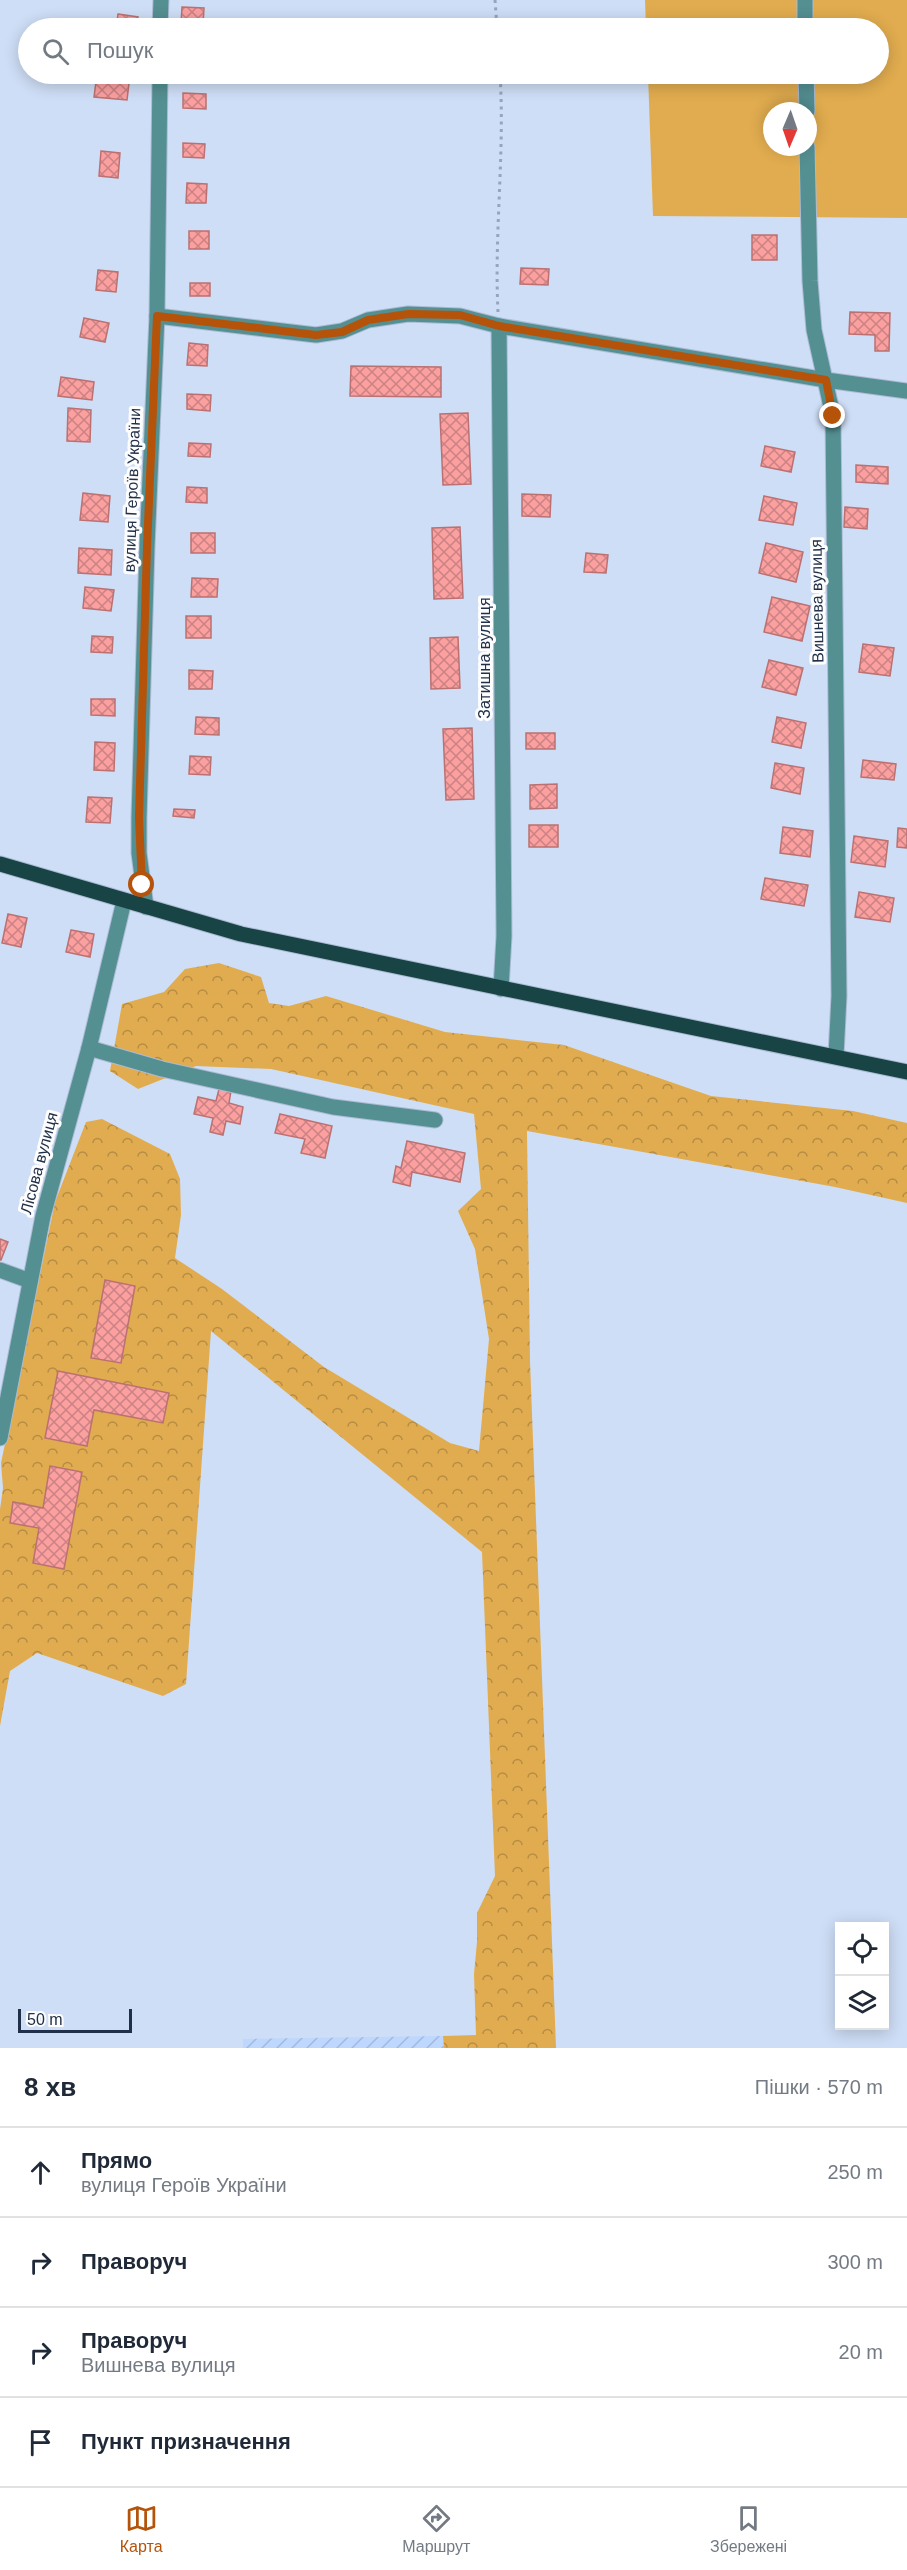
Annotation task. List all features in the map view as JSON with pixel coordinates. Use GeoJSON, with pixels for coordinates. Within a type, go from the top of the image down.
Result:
{"type":"FeatureCollection","features":[{"type":"Feature","properties":{"kind":"main road"},"geometry":{"type":"LineString","coordinates":[[0,864],[241,934],[907,1072]]}},
{"type":"Feature","properties":{"kind":"street"},"geometry":{"type":"LineString","coordinates":[[160,18],[161,0]]}},
{"type":"Feature","properties":{"kind":"street"},"geometry":{"type":"LineString","coordinates":[[805,0],[805,18]]}},
{"type":"Feature","properties":{"kind":"street","name":"вулиця Героїв України"},"geometry":{"type":"LineString","coordinates":[[146,907],[139,853],[139,818],[157,316],[160,84]]}},
{"type":"Feature","properties":{"kind":"street"},"geometry":{"type":"LineString","coordinates":[[806,84],[807,102]]}},
{"type":"Feature","properties":{"kind":"street","name":"Вишнева вулиця"},"geometry":{"type":"LineString","coordinates":[[807,156],[810,281],[814,330],[833,416],[838,984],[836,1056]]}},
{"type":"Feature","properties":{"kind":"street"},"geometry":{"type":"LineString","coordinates":[[157,316],[316,335],[342,332],[368,320],[408,314],[460,315],[499,326],[826,380],[907,391]]}},
{"type":"Feature","properties":{"kind":"street","name":"Затишна вулиця"},"geometry":{"type":"LineString","coordinates":[[499,326],[504,924],[501,989]]}},
{"type":"Feature","properties":{"kind":"street","name":"Лісова вулиця"},"geometry":{"type":"LineString","coordinates":[[0,1438],[43,1216],[89,1048],[124,901]]}},
{"type":"Feature","properties":{"kind":"street"},"geometry":{"type":"LineString","coordinates":[[89,1048],[162,1069],[333,1107],[435,1120]]}},
{"type":"Feature","properties":{"kind":"street"},"geometry":{"type":"LineString","coordinates":[[0,1270],[30,1281]]}},
{"type":"Feature","properties":{"kind":"path"},"geometry":{"type":"LineString","coordinates":[[495,0],[496,18]]}},
{"type":"Feature","properties":{"kind":"path"},"geometry":{"type":"LineString","coordinates":[[499,326],[496,267],[500,174],[500,84]]}},
{"type":"Feature","properties":{"kind":"shaded area"},"geometry":{"type":"Polygon","coordinates":[[[443,2036],[444,2048],[243,2048],[243,2039],[443,2036]]]}},
{"type":"Feature","properties":{"kind":"green space"},"geometry":{"type":"Polygon","coordinates":[[[645,0],[907,0],[907,218],[653,216],[648,84],[889,84],[889,18],[646,18],[645,0]]]}},
{"type":"Feature","properties":{"kind":"green space"},"geometry":{"type":"Polygon","coordinates":[[[219,963],[261,977],[269,1003],[289,1006],[326,996],[445,1032],[564,1045],[711,1096],[853,1111],[907,1123],[907,1203],[835,1187],[527,1131],[530,1361],[556,2048],[444,2048],[443,2036],[476,2035],[474,1974],[477,1913],[495,1876],[482,1552],[211,1331],[186,1684],[163,1696],[37,1653],[10,1671],[0,1726],[0,1509],[3,1488],[1,1463],[55,1202],[86,1122],[102,1119],[170,1154],[180,1179],[181,1215],[175,1258],[222,1289],[324,1367],[450,1443],[479,1451],[489,1339],[475,1249],[458,1211],[481,1189],[474,1114],[271,1069],[196,1066],[138,1089],[110,1071],[122,1004],[164,992],[185,969],[219,963]]]}},
{"type":"Feature","properties":{"kind":"building"},"geometry":{"type":"Polygon","coordinates":[[[182,7],[204,8],[203,18],[181,18],[182,7]]]}},
{"type":"Feature","properties":{"kind":"building"},"geometry":{"type":"Polygon","coordinates":[[[118,14],[138,17],[138,18],[117,18],[118,14]]]}},
{"type":"Feature","properties":{"kind":"building"},"geometry":{"type":"Polygon","coordinates":[[[96,84],[129,84],[127,100],[94,97],[96,84]]]}},
{"type":"Feature","properties":{"kind":"building"},"geometry":{"type":"Polygon","coordinates":[[[183,93],[206,94],[206,109],[183,108],[183,93]]]}},
{"type":"Feature","properties":{"kind":"building"},"geometry":{"type":"Polygon","coordinates":[[[183,143],[205,144],[204,158],[183,157],[183,143]]]}},
{"type":"Feature","properties":{"kind":"building"},"geometry":{"type":"Polygon","coordinates":[[[101,151],[120,153],[118,178],[99,176],[101,151]]]}},
{"type":"Feature","properties":{"kind":"building"},"geometry":{"type":"Polygon","coordinates":[[[187,183],[207,184],[206,203],[186,203],[187,183]]]}},
{"type":"Feature","properties":{"kind":"building"},"geometry":{"type":"Polygon","coordinates":[[[189,231],[209,231],[209,249],[189,249],[189,231]]]}},
{"type":"Feature","properties":{"kind":"building"},"geometry":{"type":"Polygon","coordinates":[[[752,235],[777,235],[777,260],[752,260],[752,235]]]}},
{"type":"Feature","properties":{"kind":"building"},"geometry":{"type":"Polygon","coordinates":[[[521,268],[549,269],[548,285],[520,284],[521,268]]]}},
{"type":"Feature","properties":{"kind":"building"},"geometry":{"type":"Polygon","coordinates":[[[98,270],[118,272],[116,292],[96,290],[98,270]]]}},
{"type":"Feature","properties":{"kind":"building"},"geometry":{"type":"Polygon","coordinates":[[[190,283],[210,283],[210,296],[190,296],[190,283]]]}},
{"type":"Feature","properties":{"kind":"building"},"geometry":{"type":"Polygon","coordinates":[[[850,312],[890,313],[889,351],[875,351],[875,335],[849,334],[850,312]]]}},
{"type":"Feature","properties":{"kind":"building"},"geometry":{"type":"Polygon","coordinates":[[[84,318],[109,323],[105,342],[80,337],[84,318]]]}},
{"type":"Feature","properties":{"kind":"building"},"geometry":{"type":"Polygon","coordinates":[[[189,343],[208,345],[207,366],[187,365],[189,343]]]}},
{"type":"Feature","properties":{"kind":"building"},"geometry":{"type":"Polygon","coordinates":[[[351,366],[441,367],[441,397],[350,396],[351,366]]]}},
{"type":"Feature","properties":{"kind":"building"},"geometry":{"type":"Polygon","coordinates":[[[61,377],[94,382],[92,400],[58,396],[61,377]]]}},
{"type":"Feature","properties":{"kind":"building"},"geometry":{"type":"Polygon","coordinates":[[[187,394],[211,395],[210,411],[187,409],[187,394]]]}},
{"type":"Feature","properties":{"kind":"building"},"geometry":{"type":"Polygon","coordinates":[[[68,408],[91,410],[90,442],[67,441],[68,408]]]}},
{"type":"Feature","properties":{"kind":"building"},"geometry":{"type":"Polygon","coordinates":[[[468,413],[471,484],[443,485],[440,414],[468,413]]]}},
{"type":"Feature","properties":{"kind":"building"},"geometry":{"type":"Polygon","coordinates":[[[189,443],[211,444],[210,457],[188,456],[189,443]]]}},
{"type":"Feature","properties":{"kind":"building"},"geometry":{"type":"Polygon","coordinates":[[[765,446],[795,452],[791,472],[761,466],[765,446]]]}},
{"type":"Feature","properties":{"kind":"building"},"geometry":{"type":"Polygon","coordinates":[[[856,465],[888,467],[888,484],[856,482],[856,465]]]}},
{"type":"Feature","properties":{"kind":"building"},"geometry":{"type":"Polygon","coordinates":[[[187,487],[207,488],[207,503],[186,502],[187,487]]]}},
{"type":"Feature","properties":{"kind":"building"},"geometry":{"type":"Polygon","coordinates":[[[83,493],[110,496],[108,522],[80,520],[83,493]]]}},
{"type":"Feature","properties":{"kind":"building"},"geometry":{"type":"Polygon","coordinates":[[[522,494],[551,495],[550,517],[522,516],[522,494]]]}},
{"type":"Feature","properties":{"kind":"building"},"geometry":{"type":"Polygon","coordinates":[[[764,496],[797,503],[793,525],[759,520],[764,496]]]}},
{"type":"Feature","properties":{"kind":"building"},"geometry":{"type":"Polygon","coordinates":[[[845,507],[868,509],[867,529],[844,527],[845,507]]]}},
{"type":"Feature","properties":{"kind":"building"},"geometry":{"type":"Polygon","coordinates":[[[460,527],[463,598],[434,599],[432,528],[460,527]]]}},
{"type":"Feature","properties":{"kind":"building"},"geometry":{"type":"Polygon","coordinates":[[[191,533],[215,533],[215,553],[191,553],[191,533]]]}},
{"type":"Feature","properties":{"kind":"building"},"geometry":{"type":"Polygon","coordinates":[[[766,543],[803,552],[796,582],[759,573],[766,543]]]}},
{"type":"Feature","properties":{"kind":"building"},"geometry":{"type":"Polygon","coordinates":[[[79,548],[112,550],[111,575],[78,573],[79,548]]]}},
{"type":"Feature","properties":{"kind":"building"},"geometry":{"type":"Polygon","coordinates":[[[586,553],[608,555],[606,573],[584,572],[586,553]]]}},
{"type":"Feature","properties":{"kind":"building"},"geometry":{"type":"Polygon","coordinates":[[[192,578],[218,579],[217,597],[191,597],[192,578]]]}},
{"type":"Feature","properties":{"kind":"building"},"geometry":{"type":"Polygon","coordinates":[[[85,587],[114,590],[111,611],[83,608],[85,587]]]}},
{"type":"Feature","properties":{"kind":"building"},"geometry":{"type":"Polygon","coordinates":[[[772,597],[810,606],[802,641],[764,632],[772,597]]]}},
{"type":"Feature","properties":{"kind":"building"},"geometry":{"type":"Polygon","coordinates":[[[186,616],[211,616],[211,638],[186,638],[186,616]]]}},
{"type":"Feature","properties":{"kind":"building"},"geometry":{"type":"Polygon","coordinates":[[[92,636],[113,637],[112,653],[91,652],[92,636]]]}},
{"type":"Feature","properties":{"kind":"building"},"geometry":{"type":"Polygon","coordinates":[[[458,637],[460,688],[431,689],[430,638],[458,637]]]}},
{"type":"Feature","properties":{"kind":"building"},"geometry":{"type":"Polygon","coordinates":[[[863,644],[894,648],[890,676],[859,672],[863,644]]]}},
{"type":"Feature","properties":{"kind":"building"},"geometry":{"type":"Polygon","coordinates":[[[769,660],[803,668],[796,695],[762,687],[769,660]]]}},
{"type":"Feature","properties":{"kind":"building"},"geometry":{"type":"Polygon","coordinates":[[[189,670],[213,671],[212,689],[189,689],[189,670]]]}},
{"type":"Feature","properties":{"kind":"building"},"geometry":{"type":"Polygon","coordinates":[[[91,699],[115,699],[115,716],[91,715],[91,699]]]}},
{"type":"Feature","properties":{"kind":"building"},"geometry":{"type":"Polygon","coordinates":[[[196,717],[219,718],[219,735],[195,734],[196,717]]]}},
{"type":"Feature","properties":{"kind":"building"},"geometry":{"type":"Polygon","coordinates":[[[777,717],[806,723],[801,748],[772,742],[777,717]]]}},
{"type":"Feature","properties":{"kind":"building"},"geometry":{"type":"Polygon","coordinates":[[[472,728],[474,799],[446,800],[443,729],[472,728]]]}},
{"type":"Feature","properties":{"kind":"building"},"geometry":{"type":"Polygon","coordinates":[[[526,733],[555,733],[555,749],[526,749],[526,733]]]}},
{"type":"Feature","properties":{"kind":"building"},"geometry":{"type":"Polygon","coordinates":[[[95,742],[115,743],[114,771],[94,770],[95,742]]]}},
{"type":"Feature","properties":{"kind":"building"},"geometry":{"type":"Polygon","coordinates":[[[190,756],[211,757],[210,775],[189,774],[190,756]]]}},
{"type":"Feature","properties":{"kind":"building"},"geometry":{"type":"Polygon","coordinates":[[[863,760],[896,764],[894,780],[861,777],[863,760]]]}},
{"type":"Feature","properties":{"kind":"building"},"geometry":{"type":"Polygon","coordinates":[[[775,763],[804,768],[800,794],[771,788],[775,763]]]}},
{"type":"Feature","properties":{"kind":"building"},"geometry":{"type":"Polygon","coordinates":[[[557,784],[557,808],[530,809],[530,785],[557,784]]]}},
{"type":"Feature","properties":{"kind":"building"},"geometry":{"type":"Polygon","coordinates":[[[88,797],[112,798],[110,823],[86,822],[88,797]]]}},
{"type":"Feature","properties":{"kind":"building"},"geometry":{"type":"Polygon","coordinates":[[[174,809],[195,810],[194,818],[173,816],[174,809]]]}},
{"type":"Feature","properties":{"kind":"building"},"geometry":{"type":"Polygon","coordinates":[[[529,825],[558,825],[558,847],[529,847],[529,825]]]}},
{"type":"Feature","properties":{"kind":"building"},"geometry":{"type":"Polygon","coordinates":[[[783,827],[813,831],[810,857],[780,853],[783,827]]]}},
{"type":"Feature","properties":{"kind":"building"},"geometry":{"type":"Polygon","coordinates":[[[898,828],[907,829],[907,848],[897,847],[898,828]]]}},
{"type":"Feature","properties":{"kind":"building"},"geometry":{"type":"Polygon","coordinates":[[[854,836],[888,841],[885,867],[851,862],[854,836]]]}},
{"type":"Feature","properties":{"kind":"building"},"geometry":{"type":"Polygon","coordinates":[[[765,878],[808,885],[804,906],[761,899],[765,878]]]}},
{"type":"Feature","properties":{"kind":"building"},"geometry":{"type":"Polygon","coordinates":[[[859,892],[894,898],[890,922],[855,917],[859,892]]]}},
{"type":"Feature","properties":{"kind":"building"},"geometry":{"type":"Polygon","coordinates":[[[8,914],[27,918],[21,947],[2,943],[8,914]]]}},
{"type":"Feature","properties":{"kind":"building"},"geometry":{"type":"Polygon","coordinates":[[[71,930],[94,934],[90,957],[66,952],[71,930]]]}},
{"type":"Feature","properties":{"kind":"building"},"geometry":{"type":"Polygon","coordinates":[[[219,1089],[231,1091],[229,1103],[243,1107],[240,1124],[226,1121],[223,1135],[210,1132],[213,1118],[194,1114],[198,1097],[216,1101],[219,1089]]]}},
{"type":"Feature","properties":{"kind":"building"},"geometry":{"type":"Polygon","coordinates":[[[280,1114],[332,1126],[325,1158],[301,1153],[305,1139],[275,1133],[280,1114]]]}},
{"type":"Feature","properties":{"kind":"building"},"geometry":{"type":"Polygon","coordinates":[[[407,1141],[465,1153],[460,1182],[412,1172],[410,1186],[393,1182],[396,1166],[401,1168],[407,1141]]]}},
{"type":"Feature","properties":{"kind":"building"},"geometry":{"type":"Polygon","coordinates":[[[0,1239],[8,1242],[1,1260],[0,1260],[0,1239]]]}},
{"type":"Feature","properties":{"kind":"building"},"geometry":{"type":"Polygon","coordinates":[[[105,1280],[135,1286],[121,1363],[91,1358],[105,1280]]]}},
{"type":"Feature","properties":{"kind":"building"},"geometry":{"type":"Polygon","coordinates":[[[58,1371],[169,1393],[163,1423],[94,1410],[87,1446],[45,1438],[58,1371]]]}},
{"type":"Feature","properties":{"kind":"building"},"geometry":{"type":"Polygon","coordinates":[[[50,1466],[82,1472],[64,1569],[33,1563],[39,1528],[10,1523],[13,1502],[43,1508],[50,1466]]]}},
{"type":"Feature","properties":{"kind":"route"},"geometry":{"type":"LineString","coordinates":[[142,885],[139,818],[157,316],[316,335],[342,332],[368,320],[408,314],[460,315],[499,326],[826,380],[833,416]]}}]}
